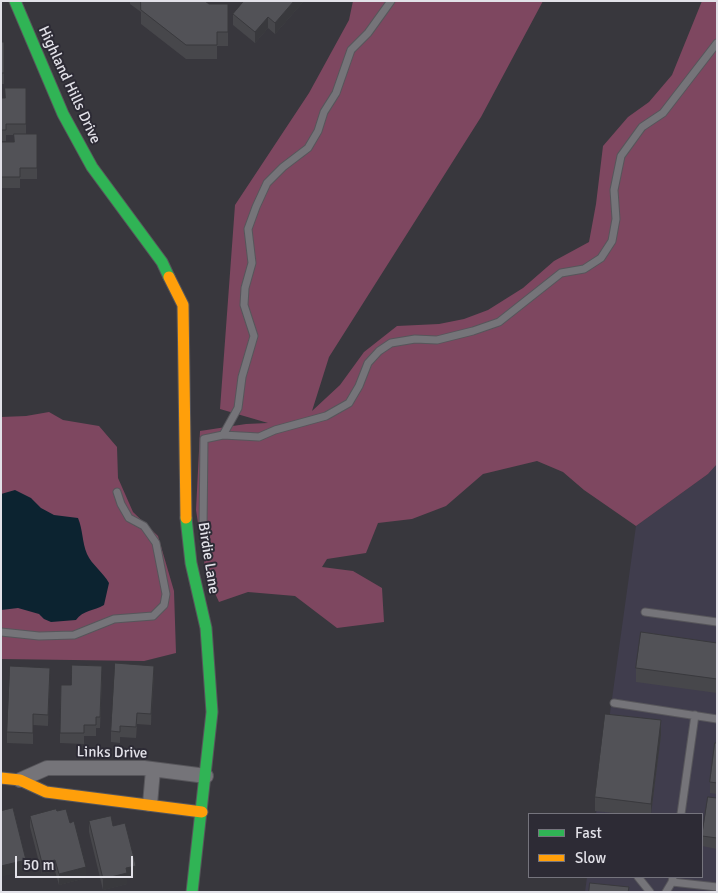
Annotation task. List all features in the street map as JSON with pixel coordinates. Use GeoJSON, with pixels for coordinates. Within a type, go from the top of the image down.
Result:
{"type":"FeatureCollection","features":[{"type":"Feature","properties":{"kind":"street","name":"Highland Hills Drive"},"geometry":{"type":"LineString","coordinates":[[15,1],[63,114],[92,167],[144,238]]}},
{"type":"Feature","properties":{"kind":"street","name":"Birdie Lane"},"geometry":{"type":"LineString","coordinates":[[144,238],[162,262],[183,305],[185,511],[191,563],[206,628],[212,712],[192,892]]}},
{"type":"Feature","properties":{"kind":"street","name":"Links Drive"},"geometry":{"type":"LineString","coordinates":[[20,780],[47,768],[153,770],[206,776]]}},
{"type":"Feature","properties":{"kind":"street"},"geometry":{"type":"LineString","coordinates":[[150,804],[153,770]]}},
{"type":"Feature","properties":{"kind":"street","name":"Links Drive"},"geometry":{"type":"LineString","coordinates":[[1,778],[20,780],[46,792],[202,812]]}},
{"type":"Feature","properties":{"kind":"lane"},"geometry":{"type":"LineString","coordinates":[[223,435],[238,408],[242,377],[254,336],[244,306],[245,288],[252,263],[248,229],[256,207],[267,183],[283,167],[308,148],[318,131],[324,112],[336,93],[351,50],[368,33],[391,1]]}},
{"type":"Feature","properties":{"kind":"lane"},"geometry":{"type":"LineString","coordinates":[[203,529],[204,439],[223,435],[259,437],[275,430],[326,416],[349,403],[359,386],[368,363],[379,351],[391,343],[415,339],[437,340],[473,332],[499,322],[561,273],[584,268],[601,258],[612,241],[616,219],[614,190],[622,156],[642,127],[663,113],[717,43]]}},
{"type":"Feature","properties":{"kind":"lane"},"geometry":{"type":"LineString","coordinates":[[1,632],[38,636],[74,635],[114,619],[153,616],[164,605],[166,594],[156,543],[144,526],[129,518],[117,492]]}},
{"type":"Feature","properties":{"kind":"lane"},"geometry":{"type":"LineString","coordinates":[[645,612],[717,622]]}},
{"type":"Feature","properties":{"kind":"lane"},"geometry":{"type":"LineString","coordinates":[[614,703],[717,718]]}},
{"type":"Feature","properties":{"kind":"lane"},"geometry":{"type":"LineString","coordinates":[[681,813],[695,715]]}},
{"type":"Feature","properties":{"kind":"lane"},"geometry":{"type":"LineString","coordinates":[[639,878],[650,892]]}},
{"type":"Feature","properties":{"kind":"lane"},"geometry":{"type":"LineString","coordinates":[[666,892],[673,879],[717,887]]}},
{"type":"Feature","properties":{"kind":"shaded area"},"geometry":{"type":"Polygon","coordinates":[[[353,1],[543,1],[481,117],[329,357],[312,411],[340,385],[364,352],[397,326],[439,324],[464,319],[488,310],[523,288],[554,261],[589,242],[603,146],[628,117],[649,102],[672,75],[702,1],[717,1],[717,464],[708,474],[636,526],[584,490],[563,472],[537,461],[483,474],[446,506],[412,519],[378,523],[366,553],[327,559],[322,567],[353,571],[382,588],[384,622],[337,628],[295,596],[248,592],[219,602],[206,574],[196,510],[200,431],[246,424],[268,423],[220,409],[235,205],[309,93],[349,20],[353,1]]]}},
{"type":"Feature","properties":{"kind":"shaded area"},"geometry":{"type":"Polygon","coordinates":[[[49,412],[63,420],[99,426],[117,447],[118,478],[133,512],[158,536],[174,591],[176,653],[144,661],[1,659],[1,417],[26,416],[49,412]]]}},
{"type":"Feature","properties":{"kind":"shaded area"},"geometry":{"type":"Polygon","coordinates":[[[717,464],[717,892],[585,892],[587,878],[703,878],[703,813],[596,813],[636,526],[708,474],[717,464]]]}},
{"type":"Feature","properties":{"kind":"water"},"geometry":{"type":"Polygon","coordinates":[[[15,490],[31,498],[41,508],[54,515],[78,518],[87,554],[109,583],[104,605],[85,612],[76,620],[51,622],[39,614],[18,608],[1,610],[1,494],[15,490]]]}},
{"type":"Feature","properties":{"kind":"building"},"geometry":{"type":"Polygon","coordinates":[[[141,1],[205,1],[209,4],[228,4],[228,32],[217,32],[217,45],[186,45],[141,10],[141,1]]]}},
{"type":"Feature","properties":{"kind":"building"},"geometry":{"type":"Polygon","coordinates":[[[244,1],[294,1],[275,23],[268,17],[255,32],[233,14],[244,1]]]}},
{"type":"Feature","properties":{"kind":"building"},"geometry":{"type":"Polygon","coordinates":[[[1,42],[4,42],[4,73],[1,73],[1,42]]]}},
{"type":"Feature","properties":{"kind":"building"},"geometry":{"type":"Polygon","coordinates":[[[5,88],[26,88],[26,124],[6,124],[6,130],[1,130],[1,98],[5,98],[5,88]]]}},
{"type":"Feature","properties":{"kind":"building"},"geometry":{"type":"Polygon","coordinates":[[[14,134],[37,134],[37,168],[20,168],[20,177],[1,177],[1,142],[14,142],[14,134]]]}},
{"type":"Feature","properties":{"kind":"building"},"geometry":{"type":"Polygon","coordinates":[[[641,632],[717,643],[717,679],[636,668],[641,632]]]}},
{"type":"Feature","properties":{"kind":"building"},"geometry":{"type":"Polygon","coordinates":[[[115,663],[154,666],[151,714],[137,713],[136,727],[120,726],[120,732],[111,731],[115,663]]]}},
{"type":"Feature","properties":{"kind":"building"},"geometry":{"type":"Polygon","coordinates":[[[72,665],[102,666],[100,717],[96,717],[96,725],[84,725],[84,733],[60,733],[61,685],[71,685],[72,665]]]}},
{"type":"Feature","properties":{"kind":"building"},"geometry":{"type":"Polygon","coordinates":[[[10,666],[50,668],[48,715],[33,714],[33,733],[7,732],[10,666]]]}},
{"type":"Feature","properties":{"kind":"building"},"geometry":{"type":"Polygon","coordinates":[[[605,714],[661,720],[651,804],[595,797],[605,714]]]}},
{"type":"Feature","properties":{"kind":"building"},"geometry":{"type":"Polygon","coordinates":[[[715,743],[717,743],[717,783],[710,782],[715,743]]]}},
{"type":"Feature","properties":{"kind":"building"},"geometry":{"type":"Polygon","coordinates":[[[708,797],[717,798],[717,838],[703,836],[708,797]]]}},
{"type":"Feature","properties":{"kind":"building"},"geometry":{"type":"Polygon","coordinates":[[[13,808],[26,860],[1,866],[1,811],[13,808]]]}},
{"type":"Feature","properties":{"kind":"building"},"geometry":{"type":"Polygon","coordinates":[[[56,809],[57,811],[66,809],[70,823],[74,821],[86,867],[59,874],[55,860],[42,863],[30,816],[56,809]]]}},
{"type":"Feature","properties":{"kind":"building"},"geometry":{"type":"Polygon","coordinates":[[[111,816],[113,826],[125,823],[136,866],[126,868],[127,873],[103,879],[89,821],[111,816]]]}},
{"type":"Feature","properties":{"kind":"building"},"geometry":{"type":"Polygon","coordinates":[[[590,883],[629,887],[628,892],[589,892],[590,883]]]}},
{"type":"Feature","properties":{"kind":"traffic: fast"},"geometry":{"type":"LineString","coordinates":[[15,1],[63,114],[92,167],[162,262],[169,277]]}},
{"type":"Feature","properties":{"kind":"traffic: fast"},"geometry":{"type":"LineString","coordinates":[[186,518],[191,563],[206,628],[212,712],[192,892]]}},
{"type":"Feature","properties":{"kind":"traffic: slow"},"geometry":{"type":"LineString","coordinates":[[169,277],[183,305],[186,518]]}},
{"type":"Feature","properties":{"kind":"traffic: slow"},"geometry":{"type":"LineString","coordinates":[[1,778],[20,780],[46,792],[202,812]]}}]}
